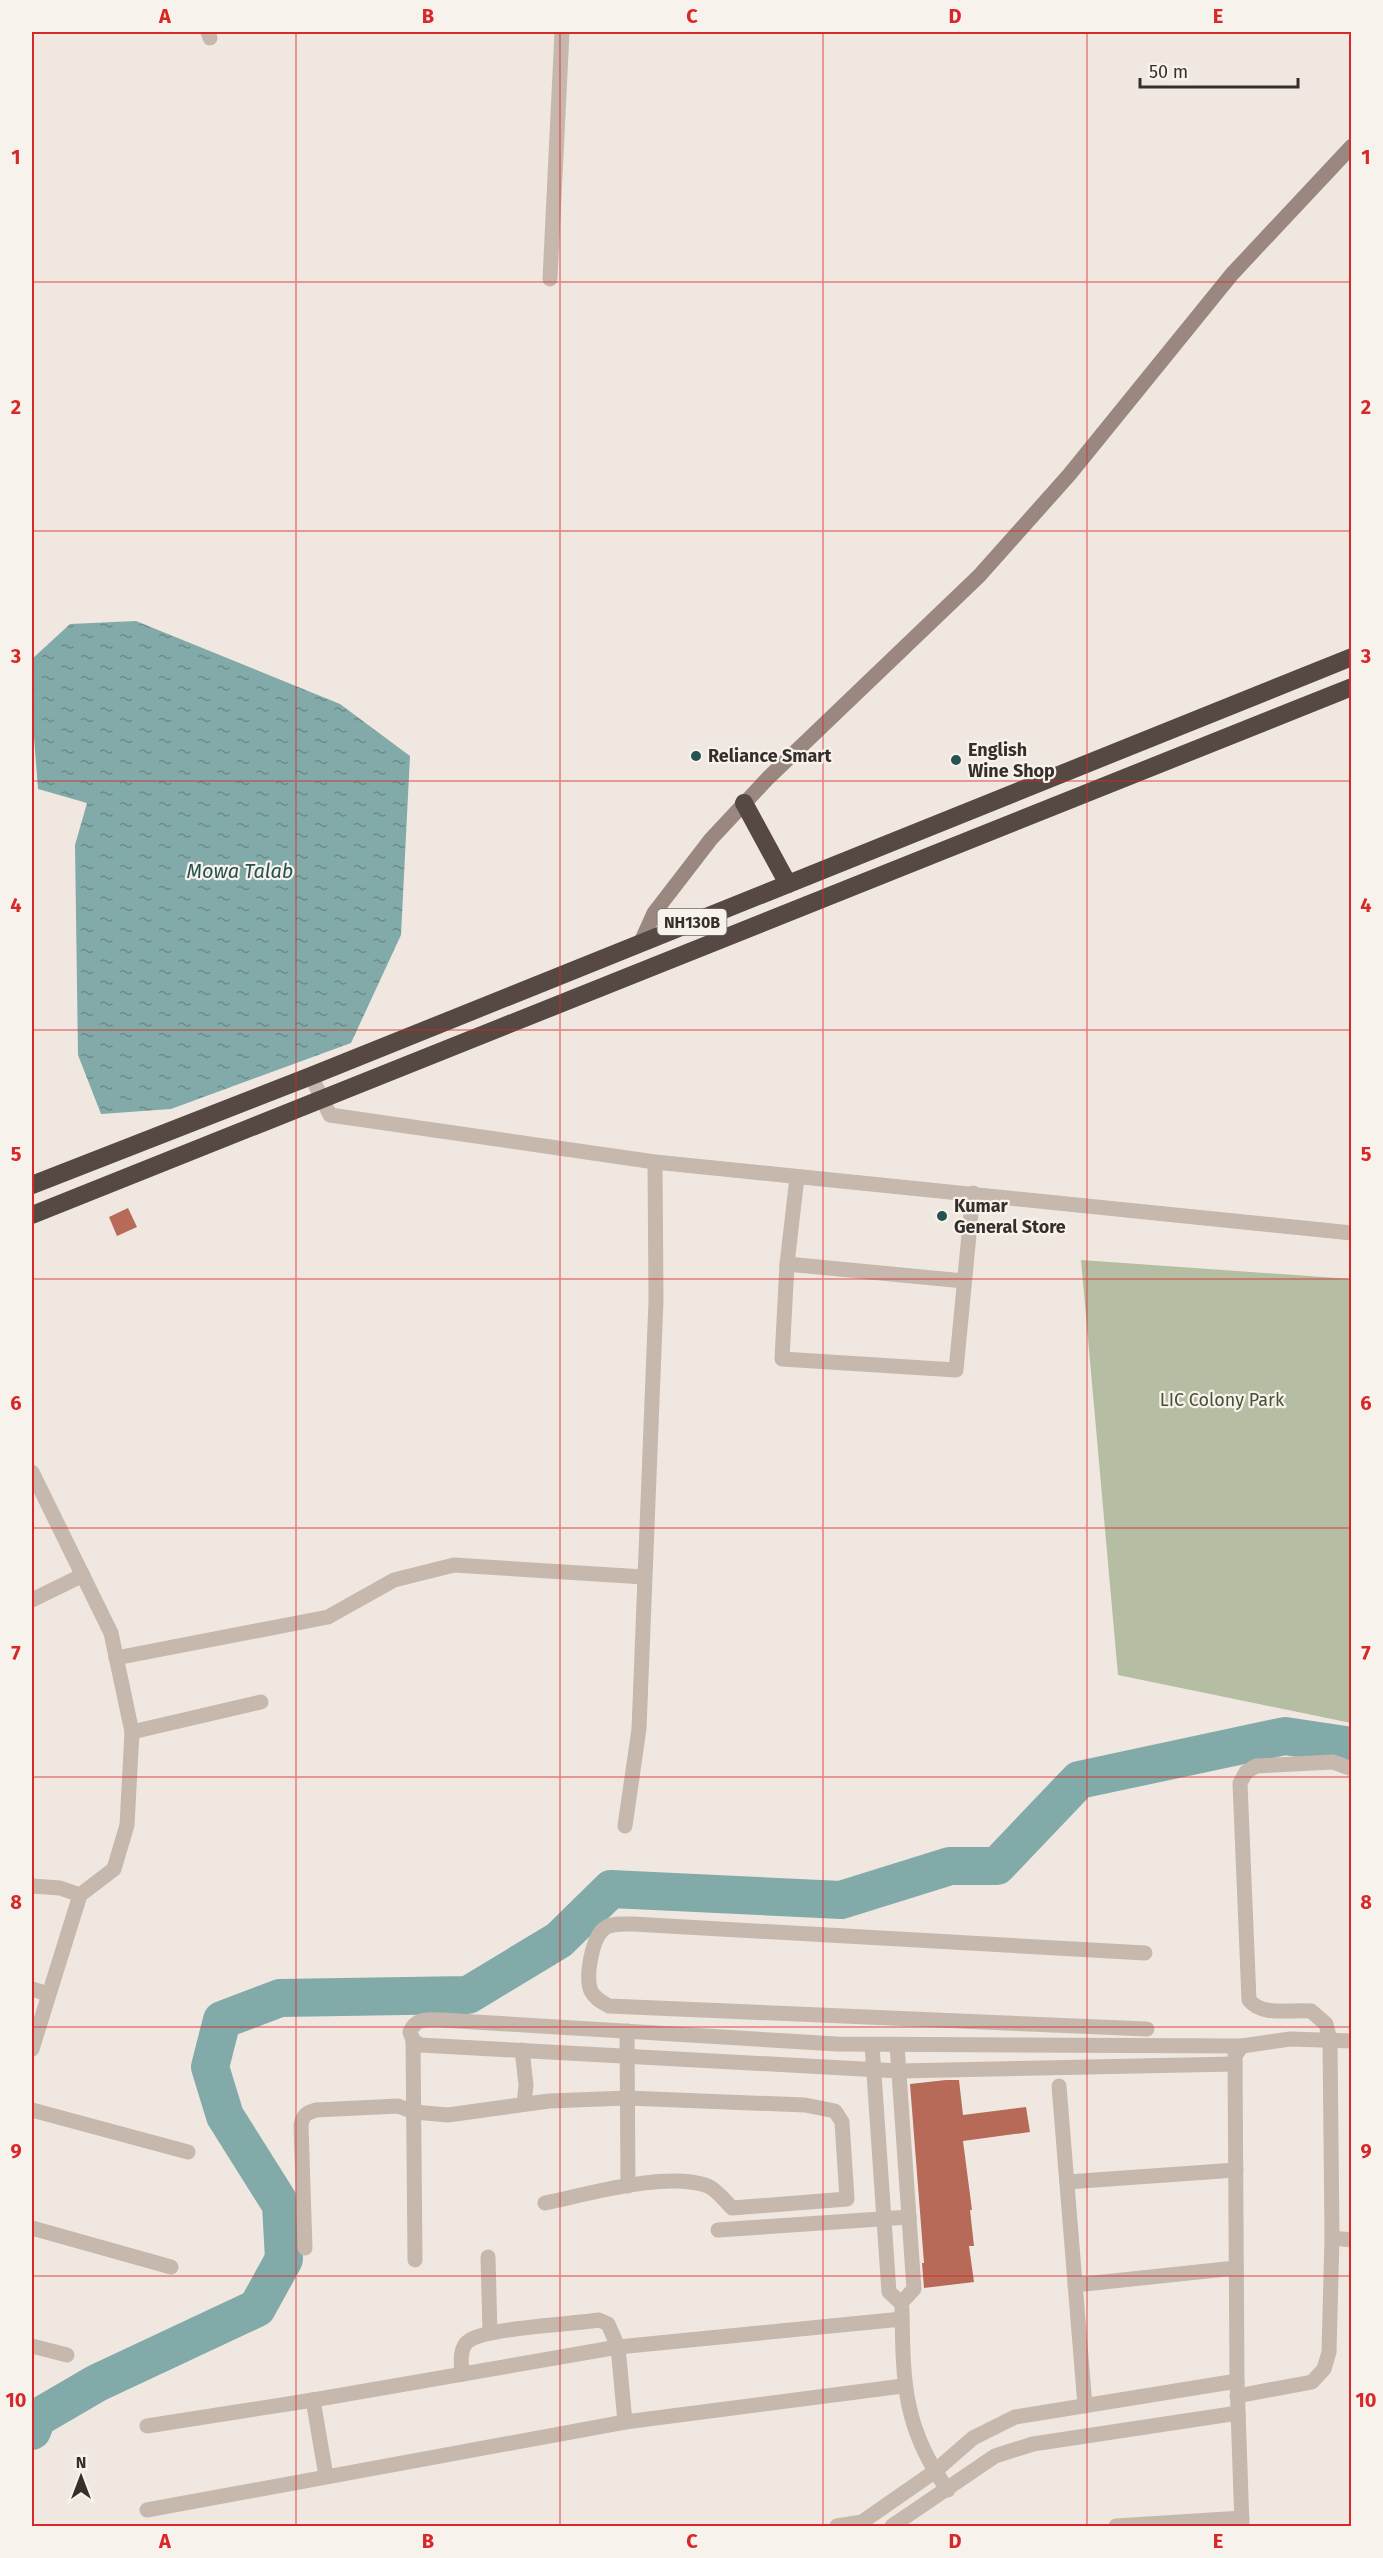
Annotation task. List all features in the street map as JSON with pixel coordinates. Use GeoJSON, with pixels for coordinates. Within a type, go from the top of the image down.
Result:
{"type":"FeatureCollection","features":[{"type":"Feature","properties":{"kind":"highway","name":"NH130B"},"geometry":{"type":"LineString","coordinates":[[32,1185],[311,1076],[1352,657]]}},
{"type":"Feature","properties":{"kind":"highway","name":"NH130B"},"geometry":{"type":"LineString","coordinates":[[32,1215],[1352,687]]}},
{"type":"Feature","properties":{"kind":"highway"},"geometry":{"type":"LineString","coordinates":[[744,803],[788,884]]}},
{"type":"Feature","properties":{"kind":"street"},"geometry":{"type":"LineString","coordinates":[[550,279],[562,32]]}},
{"type":"Feature","properties":{"kind":"street"},"geometry":{"type":"LineString","coordinates":[[640,944],[654,913],[711,839],[744,803],[979,576],[1069,475],[1232,274],[1352,146]]}},
{"type":"Feature","properties":{"kind":"street"},"geometry":{"type":"LineString","coordinates":[[311,1076],[330,1115],[655,1162],[1352,1233]]}},
{"type":"Feature","properties":{"kind":"street"},"geometry":{"type":"LineString","coordinates":[[625,1826],[639,1729],[656,1311],[655,1162]]}},
{"type":"Feature","properties":{"kind":"street"},"geometry":{"type":"LineString","coordinates":[[797,1177],[787,1264],[782,1359],[956,1370],[973,1193]]}},
{"type":"Feature","properties":{"kind":"street"},"geometry":{"type":"LineString","coordinates":[[787,1264],[964,1281]]}},
{"type":"Feature","properties":{"kind":"street"},"geometry":{"type":"LineString","coordinates":[[32,1472],[111,1633],[132,1732],[127,1825],[114,1869],[80,1895],[32,2049]]}},
{"type":"Feature","properties":{"kind":"street"},"geometry":{"type":"LineString","coordinates":[[116,1658],[328,1617],[394,1580],[454,1565],[644,1577]]}},
{"type":"Feature","properties":{"kind":"street"},"geometry":{"type":"LineString","coordinates":[[32,1600],[83,1575]]}},
{"type":"Feature","properties":{"kind":"street"},"geometry":{"type":"LineString","coordinates":[[132,1732],[261,1702]]}},
{"type":"Feature","properties":{"kind":"street"},"geometry":{"type":"LineString","coordinates":[[837,2526],[862,2522],[934,2472],[974,2438],[1015,2417],[1085,2406],[1312,2382],[1324,2369],[1329,2352],[1332,2238],[1330,2040],[1326,2024],[1311,2011],[1262,2010],[1254,2007],[1249,2000],[1240,1783],[1246,1772],[1256,1766],[1334,1762],[1352,1769]]}},
{"type":"Feature","properties":{"kind":"street"},"geometry":{"type":"LineString","coordinates":[[32,1886],[60,1888],[80,1895]]}},
{"type":"Feature","properties":{"kind":"street"},"geometry":{"type":"LineString","coordinates":[[1146,1953],[633,1924],[608,1926],[600,1932],[593,1943],[590,1983],[591,1992],[598,2001],[609,2006],[1147,2029]]}},
{"type":"Feature","properties":{"kind":"street"},"geometry":{"type":"LineString","coordinates":[[32,1989],[48,1994]]}},
{"type":"Feature","properties":{"kind":"street"},"geometry":{"type":"LineString","coordinates":[[885,2018],[884,2045],[873,2070],[889,2292],[902,2303]]}},
{"type":"Feature","properties":{"kind":"street"},"geometry":{"type":"LineString","coordinates":[[416,2260],[414,2112],[410,2032],[413,2024],[421,2020],[884,2045],[1242,2046],[1290,2039],[1352,2042]]}},
{"type":"Feature","properties":{"kind":"street"},"geometry":{"type":"LineString","coordinates":[[627,2031],[628,2186]]}},
{"type":"Feature","properties":{"kind":"street"},"geometry":{"type":"LineString","coordinates":[[700,2035],[700,2061]]}},
{"type":"Feature","properties":{"kind":"street"},"geometry":{"type":"LineString","coordinates":[[412,2040],[420,2044],[898,2071],[1235,2064]]}},
{"type":"Feature","properties":{"kind":"street"},"geometry":{"type":"LineString","coordinates":[[777,2065],[779,2040]]}},
{"type":"Feature","properties":{"kind":"street"},"geometry":{"type":"LineString","coordinates":[[884,2045],[898,2071],[914,2289],[902,2303],[903,2386],[913,2428],[934,2472],[948,2490]]}},
{"type":"Feature","properties":{"kind":"street"},"geometry":{"type":"LineString","coordinates":[[1116,2526],[1242,2522],[1237,2389],[1235,2056],[1242,2046]]}},
{"type":"Feature","properties":{"kind":"street"},"geometry":{"type":"LineString","coordinates":[[522,2050],[526,2085],[524,2104]]}},
{"type":"Feature","properties":{"kind":"street"},"geometry":{"type":"LineString","coordinates":[[1059,2086],[1085,2406]]}},
{"type":"Feature","properties":{"kind":"street"},"geometry":{"type":"LineString","coordinates":[[305,2248],[302,2117],[316,2110],[398,2106],[414,2112],[448,2115],[549,2100],[627,2098],[805,2105],[835,2111],[842,2122],[847,2199],[732,2208],[710,2187],[686,2181],[628,2186],[545,2203]]}},
{"type":"Feature","properties":{"kind":"street"},"geometry":{"type":"LineString","coordinates":[[32,2110],[188,2152]]}},
{"type":"Feature","properties":{"kind":"street"},"geometry":{"type":"LineString","coordinates":[[1067,2182],[1236,2170]]}},
{"type":"Feature","properties":{"kind":"street"},"geometry":{"type":"LineString","coordinates":[[718,2230],[909,2217]]}},
{"type":"Feature","properties":{"kind":"street"},"geometry":{"type":"LineString","coordinates":[[32,2228],[171,2267]]}},
{"type":"Feature","properties":{"kind":"street"},"geometry":{"type":"LineString","coordinates":[[1332,2238],[1352,2240]]}},
{"type":"Feature","properties":{"kind":"street"},"geometry":{"type":"LineString","coordinates":[[488,2257],[490,2333]]}},
{"type":"Feature","properties":{"kind":"street"},"geometry":{"type":"LineString","coordinates":[[1075,2285],[1236,2268]]}},
{"type":"Feature","properties":{"kind":"street"},"geometry":{"type":"LineString","coordinates":[[147,2426],[313,2400],[618,2347],[902,2319]]}},
{"type":"Feature","properties":{"kind":"street"},"geometry":{"type":"LineString","coordinates":[[462,2374],[463,2348],[469,2340],[490,2333],[599,2320],[608,2324],[618,2347],[625,2422]]}},
{"type":"Feature","properties":{"kind":"street"},"geometry":{"type":"LineString","coordinates":[[32,2346],[67,2355]]}},
{"type":"Feature","properties":{"kind":"street"},"geometry":{"type":"LineString","coordinates":[[147,2510],[625,2422],[903,2386]]}},
{"type":"Feature","properties":{"kind":"street"},"geometry":{"type":"LineString","coordinates":[[313,2400],[326,2476]]}},
{"type":"Feature","properties":{"kind":"street"},"geometry":{"type":"LineString","coordinates":[[892,2526],[995,2456],[1033,2444],[1238,2413]]}},
{"type":"Feature","properties":{"kind":"green space","name":"LIC Colony Park"},"geometry":{"type":"Polygon","coordinates":[[[1081,1260],[1351,1279],[1351,1723],[1118,1675],[1081,1260]]]}},
{"type":"Feature","properties":{"kind":"water","name":"Mowa Talab"},"geometry":{"type":"Polygon","coordinates":[[[136,621],[340,704],[410,756],[401,935],[351,1043],[171,1109],[101,1114],[78,1055],[75,845],[87,803],[38,789],[32,711],[32,659],[70,624],[136,621]]]}},
{"type":"Feature","properties":{"kind":"building"},"geometry":{"type":"Polygon","coordinates":[[[128,1208],[137,1227],[117,1236],[109,1217],[128,1208]]]}},
{"type":"Feature","properties":{"kind":"building"},"geometry":{"type":"Polygon","coordinates":[[[959,2080],[963,2115],[1026,2107],[1030,2132],[963,2141],[972,2210],[970,2210],[974,2246],[969,2246],[974,2282],[924,2288],[910,2084],[959,2080]]]}},
{"type":"Feature","properties":{"kind":"waterway"},"geometry":{"type":"LineString","coordinates":[[32,2431],[37,2418],[97,2383],[257,2308],[284,2259],[281,2205],[225,2116],[210,2067],[222,2020],[280,1998],[468,1995],[559,1940],[611,1889],[841,1900],[950,1866],[997,1866],[1079,1780],[1285,1736],[1352,1746]]}},
{"type":"Feature","properties":{"kind":"place","name":"Reliance Smart"},"geometry":{"type":"Point","coordinates":[696,756]}},
{"type":"Feature","properties":{"kind":"place","name":"English Wine Shop"},"geometry":{"type":"Point","coordinates":[956,760]}},
{"type":"Feature","properties":{"kind":"place","name":"Kumar General Store"},"geometry":{"type":"Point","coordinates":[942,1216]}}]}
